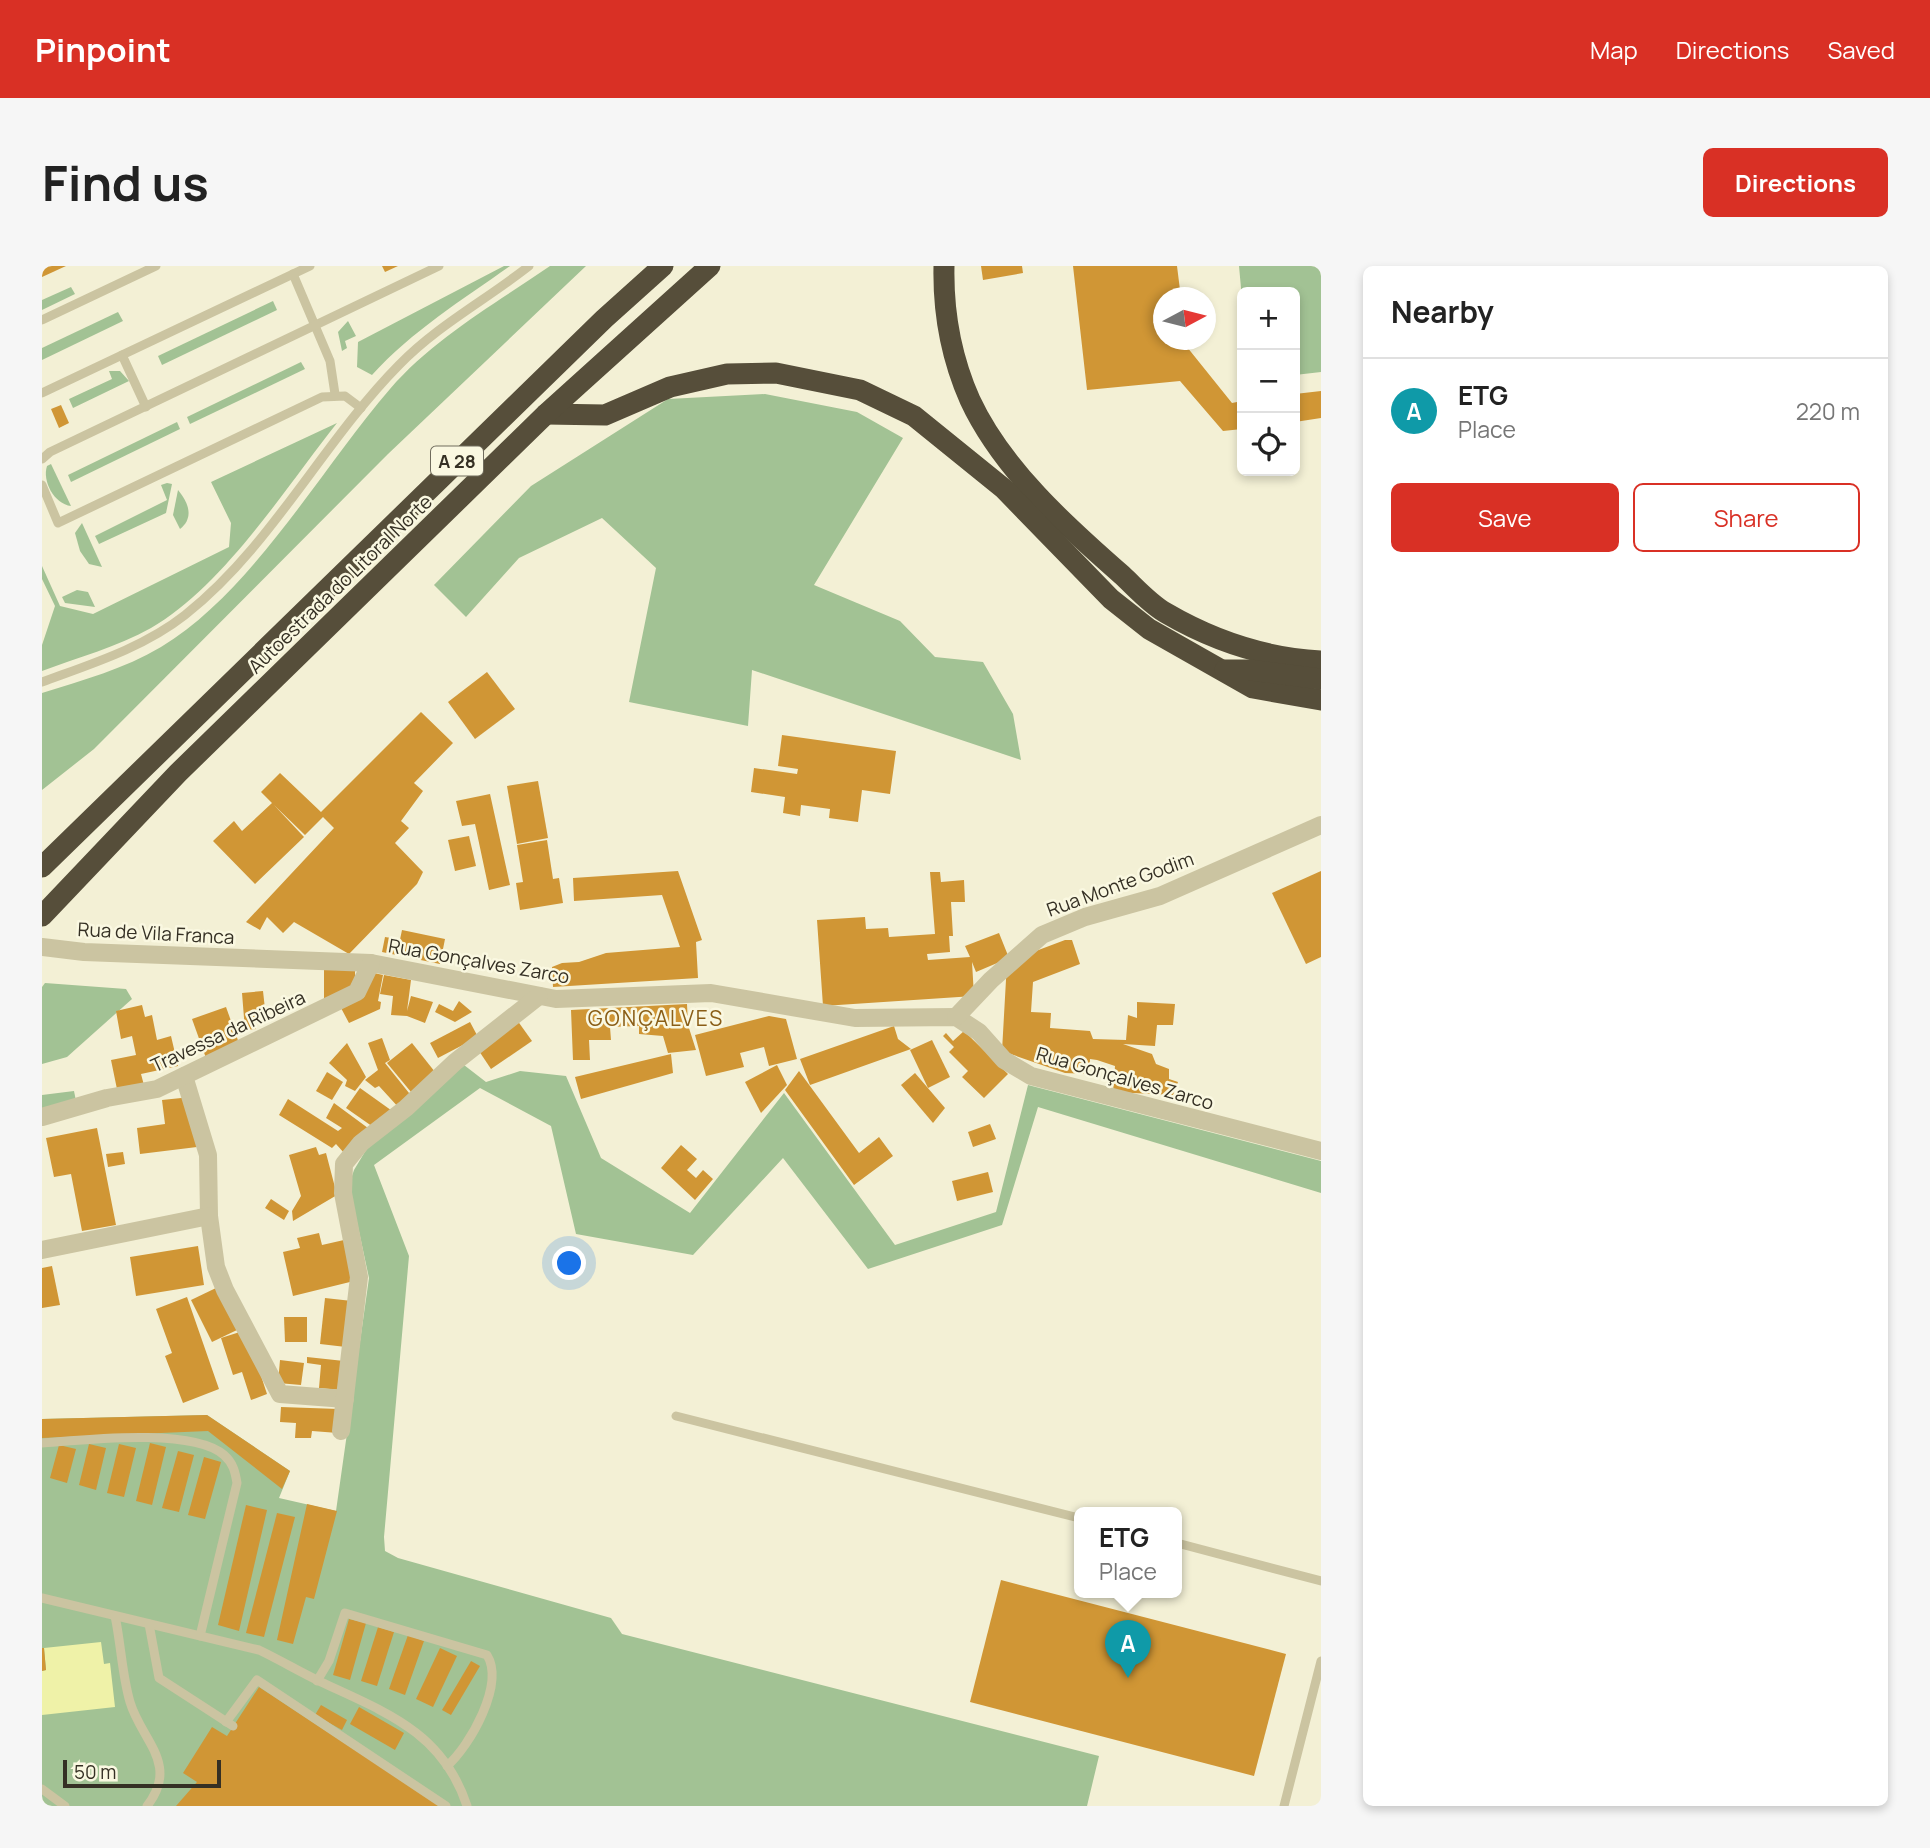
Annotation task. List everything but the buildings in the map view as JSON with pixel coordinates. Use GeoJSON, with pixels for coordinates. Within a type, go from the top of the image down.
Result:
{"type":"FeatureCollection","features":[{"type":"Feature","properties":{"kind":"highway","name":"Autoestrada do Litoral Norte"},"geometry":{"type":"LineString","coordinates":[[42,867],[384,531],[594,328],[663,266]]}},
{"type":"Feature","properties":{"kind":"highway","name":"Autoestrada do Litoral Norte"},"geometry":{"type":"LineString","coordinates":[[42,916],[178,773],[546,414],[710,266]]}},
{"type":"Feature","properties":{"kind":"highway"},"geometry":{"type":"LineString","coordinates":[[944,266],[946,328],[970,400],[998,447],[1029,485],[1094,551],[1163,611],[1250,651],[1289,659],[1321,661]]}},
{"type":"Feature","properties":{"kind":"highway"},"geometry":{"type":"LineString","coordinates":[[546,414],[605,415],[670,387],[727,374],[776,373],[860,390],[914,416],[1003,488],[1111,599],[1149,629],[1253,688],[1321,700]]}},
{"type":"Feature","properties":{"kind":"highway"},"geometry":{"type":"LineString","coordinates":[[1225,670],[1250,670],[1321,679]]}},
{"type":"Feature","properties":{"kind":"street","name":"Rua Monte Godim"},"geometry":{"type":"LineString","coordinates":[[956,1017],[991,980],[1041,935],[1085,917],[1160,896],[1321,825]]}},
{"type":"Feature","properties":{"kind":"street","name":"Rua de Vila Franca"},"geometry":{"type":"LineString","coordinates":[[42,947],[84,952],[269,959]]}},
{"type":"Feature","properties":{"kind":"street","name":"Rua Gonçalves Zarco"},"geometry":{"type":"LineString","coordinates":[[269,959],[371,963],[556,999],[711,993],[855,1018],[956,1017],[979,1032],[1004,1060],[1031,1076],[1321,1151]]}},
{"type":"Feature","properties":{"kind":"street","name":"Travessa da Ribeira"},"geometry":{"type":"LineString","coordinates":[[42,1117],[107,1098],[157,1089],[357,992],[371,963]]}},
{"type":"Feature","properties":{"kind":"street"},"geometry":{"type":"LineString","coordinates":[[341,1431],[359,1277],[343,1194],[344,1164],[361,1143],[407,1108],[455,1062],[539,996]]}},
{"type":"Feature","properties":{"kind":"street"},"geometry":{"type":"LineString","coordinates":[[184,1076],[208,1155],[209,1216],[216,1267],[225,1290],[280,1394],[345,1399]]}},
{"type":"Feature","properties":{"kind":"street"},"geometry":{"type":"LineString","coordinates":[[42,1250],[209,1216]]}},
{"type":"Feature","properties":{"kind":"lane"},"geometry":{"type":"LineString","coordinates":[[42,320],[156,266]]}},
{"type":"Feature","properties":{"kind":"lane"},"geometry":{"type":"LineString","coordinates":[[42,393],[310,266]]}},
{"type":"Feature","properties":{"kind":"lane"},"geometry":{"type":"LineString","coordinates":[[42,458],[439,266]]}},
{"type":"Feature","properties":{"kind":"lane"},"geometry":{"type":"LineString","coordinates":[[42,682],[124,651],[186,615],[228,574],[399,365],[443,325],[529,266]]}},
{"type":"Feature","properties":{"kind":"lane"},"geometry":{"type":"LineString","coordinates":[[293,274],[330,361],[335,394]]}},
{"type":"Feature","properties":{"kind":"lane"},"geometry":{"type":"LineString","coordinates":[[122,355],[146,407]]}},
{"type":"Feature","properties":{"kind":"lane"},"geometry":{"type":"LineString","coordinates":[[42,485],[58,523],[322,397],[335,394],[345,396],[362,408]]}},
{"type":"Feature","properties":{"kind":"lane"},"geometry":{"type":"LineString","coordinates":[[676,1416],[1074,1517]]}},
{"type":"Feature","properties":{"kind":"lane"},"geometry":{"type":"LineString","coordinates":[[42,1443],[99,1439],[190,1440],[222,1453],[235,1468],[237,1483],[200,1636]]}},
{"type":"Feature","properties":{"kind":"lane"},"geometry":{"type":"LineString","coordinates":[[1182,1544],[1321,1581]]}},
{"type":"Feature","properties":{"kind":"lane"},"geometry":{"type":"LineString","coordinates":[[42,1598],[259,1650],[317,1681],[391,1714],[432,1746],[447,1766],[467,1806]]}},
{"type":"Feature","properties":{"kind":"lane"},"geometry":{"type":"LineString","coordinates":[[317,1681],[329,1661],[345,1613],[487,1655],[493,1664],[492,1684],[474,1735],[460,1755],[447,1766]]}},
{"type":"Feature","properties":{"kind":"lane"},"geometry":{"type":"LineString","coordinates":[[115,1616],[130,1701],[159,1762],[157,1791],[147,1806]]}},
{"type":"Feature","properties":{"kind":"lane"},"geometry":{"type":"LineString","coordinates":[[149,1624],[159,1678],[230,1724],[257,1680],[446,1806]]}},
{"type":"Feature","properties":{"kind":"lane"},"geometry":{"type":"LineString","coordinates":[[1284,1806],[1321,1661]]}},
{"type":"Feature","properties":{"kind":"lane"},"geometry":{"type":"LineString","coordinates":[[42,1789],[65,1806]]}},
{"type":"Feature","properties":{"kind":"shaded area"},"geometry":{"type":"Polygon","coordinates":[[[504,266],[510,266],[421,330],[372,375],[357,367],[358,342],[504,266]]]}},
{"type":"Feature","properties":{"kind":"shaded area"},"geometry":{"type":"Polygon","coordinates":[[[550,266],[586,266],[388,454],[94,749],[42,790],[42,693],[133,662],[161,647],[194,623],[225,595],[255,562],[364,421],[407,371],[445,338],[550,266]]]}},
{"type":"Feature","properties":{"kind":"shaded area"},"geometry":{"type":"Polygon","coordinates":[[[1239,266],[1321,266],[1321,372],[1300,374],[1300,287],[1241,287],[1239,266]]]}},
{"type":"Feature","properties":{"kind":"shaded area"},"geometry":{"type":"Polygon","coordinates":[[[71,287],[75,294],[42,310],[42,300],[71,287]]]}},
{"type":"Feature","properties":{"kind":"shaded area"},"geometry":{"type":"Polygon","coordinates":[[[273,301],[277,310],[162,365],[158,356],[273,301]]]}},
{"type":"Feature","properties":{"kind":"shaded area"},"geometry":{"type":"Polygon","coordinates":[[[118,312],[123,321],[42,360],[42,348],[118,312]]]}},
{"type":"Feature","properties":{"kind":"shaded area"},"geometry":{"type":"Polygon","coordinates":[[[348,321],[356,336],[345,341],[347,348],[342,351],[338,332],[348,321]]]}},
{"type":"Feature","properties":{"kind":"shaded area"},"geometry":{"type":"Polygon","coordinates":[[[301,362],[305,369],[190,424],[187,417],[301,362]]]}},
{"type":"Feature","properties":{"kind":"shaded area"},"geometry":{"type":"Polygon","coordinates":[[[109,371],[120,371],[129,381],[73,408],[69,399],[112,379],[109,371]]]}},
{"type":"Feature","properties":{"kind":"shaded area"},"geometry":{"type":"Polygon","coordinates":[[[765,394],[857,412],[903,438],[814,585],[900,621],[935,657],[983,662],[1013,714],[1021,760],[752,670],[748,726],[629,702],[656,568],[602,518],[519,558],[466,617],[434,585],[531,486],[668,399],[765,394]]]}},
{"type":"Feature","properties":{"kind":"shaded area"},"geometry":{"type":"Polygon","coordinates":[[[177,422],[180,429],[71,482],[68,475],[177,422]]]}},
{"type":"Feature","properties":{"kind":"shaded area"},"geometry":{"type":"Polygon","coordinates":[[[337,423],[252,534],[203,588],[178,610],[125,641],[42,671],[42,645],[55,606],[42,579],[42,566],[60,606],[93,614],[229,547],[231,523],[211,482],[337,423]]]}},
{"type":"Feature","properties":{"kind":"shaded area"},"geometry":{"type":"Polygon","coordinates":[[[51,464],[71,506],[59,501],[48,485],[46,472],[47,466],[51,464]]]}},
{"type":"Feature","properties":{"kind":"shaded area"},"geometry":{"type":"Polygon","coordinates":[[[172,484],[166,513],[99,544],[95,536],[167,500],[161,485],[172,484]]]}},
{"type":"Feature","properties":{"kind":"shaded area"},"geometry":{"type":"Polygon","coordinates":[[[178,490],[188,510],[187,520],[180,529],[173,515],[178,490]]]}},
{"type":"Feature","properties":{"kind":"shaded area"},"geometry":{"type":"Polygon","coordinates":[[[82,523],[102,567],[89,564],[80,551],[75,533],[82,523]]]}},
{"type":"Feature","properties":{"kind":"shaded area"},"geometry":{"type":"Polygon","coordinates":[[[77,590],[88,592],[95,607],[65,603],[62,597],[77,590]]]}},
{"type":"Feature","properties":{"kind":"shaded area"},"geometry":{"type":"Polygon","coordinates":[[[45,983],[126,989],[132,999],[67,1057],[42,1064],[42,987],[45,983]]]}},
{"type":"Feature","properties":{"kind":"shaded area"},"geometry":{"type":"Polygon","coordinates":[[[464,1065],[486,1082],[520,1071],[566,1076],[601,1158],[690,1213],[784,1093],[895,1245],[996,1212],[1028,1085],[1321,1161],[1321,1193],[1038,1107],[1002,1225],[868,1269],[783,1158],[693,1255],[576,1234],[551,1126],[480,1088],[374,1165],[409,1256],[384,1537],[385,1551],[398,1558],[611,1618],[622,1634],[1099,1756],[1087,1806],[42,1806],[42,1419],[207,1415],[290,1471],[279,1498],[336,1511],[369,1278],[349,1185],[354,1170],[369,1145],[464,1065]]]}},
{"type":"Feature","properties":{"kind":"shaded area"},"geometry":{"type":"Polygon","coordinates":[[[74,1091],[77,1106],[42,1117],[42,1095],[74,1091]]]}},
{"type":"Feature","properties":{"kind":"sand"},"geometry":{"type":"Polygon","coordinates":[[[101,1642],[104,1664],[110,1663],[115,1707],[42,1715],[42,1671],[46,1670],[44,1648],[101,1642]]]}},
{"type":"Feature","properties":{"kind":"place","name":"ETG"},"geometry":{"type":"Point","coordinates":[1128,1678]}},
{"type":"Feature","properties":{"kind":"district","name":"GONÇALVES"},"geometry":{"type":"Point","coordinates":[656,1018]}}]}
